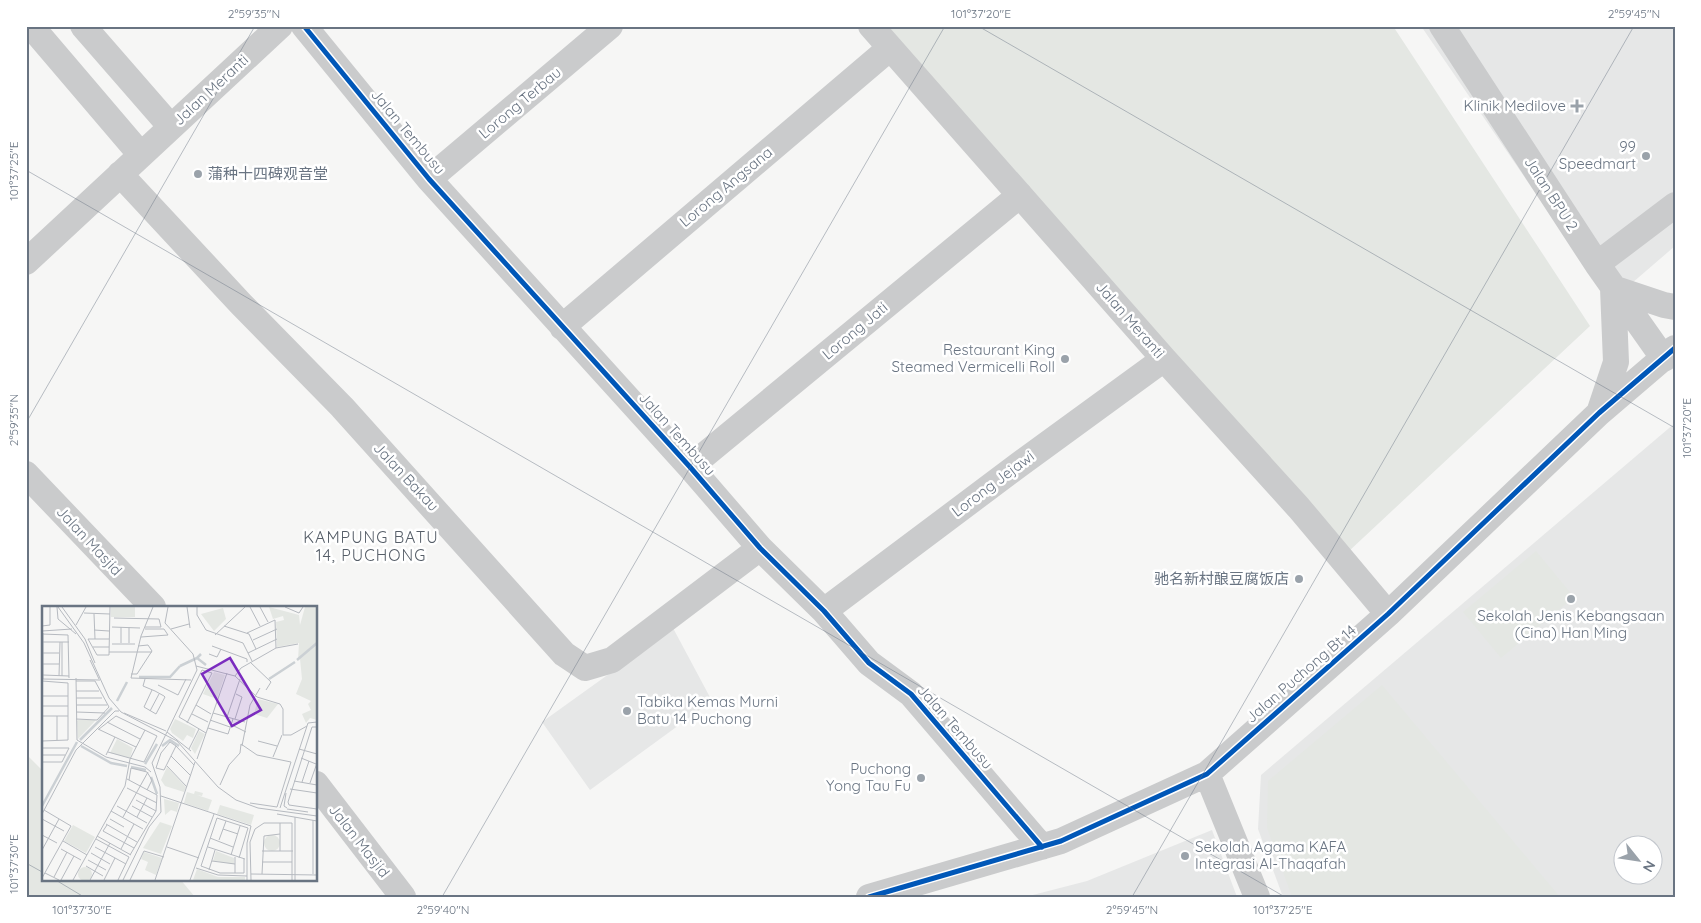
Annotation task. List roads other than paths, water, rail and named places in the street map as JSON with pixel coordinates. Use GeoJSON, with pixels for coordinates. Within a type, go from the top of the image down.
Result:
{"type":"FeatureCollection","features":[{"type":"Feature","properties":{"kind":"street"},"geometry":{"type":"LineString","coordinates":[[31,26],[141,155]]}},
{"type":"Feature","properties":{"kind":"street"},"geometry":{"type":"LineString","coordinates":[[83,26],[171,127]]}},
{"type":"Feature","properties":{"kind":"street","name":"Jalan Meranti"},"geometry":{"type":"LineString","coordinates":[[26,262],[280,26]]}},
{"type":"Feature","properties":{"kind":"street","name":"Jalan Tembusu"},"geometry":{"type":"LineString","coordinates":[[304,26],[429,179],[690,466],[760,548],[824,611],[868,663],[911,694],[1042,847]]}},
{"type":"Feature","properties":{"kind":"street","name":"Lorong Terbau"},"geometry":{"type":"LineString","coordinates":[[429,179],[610,26]]}},
{"type":"Feature","properties":{"kind":"street","name":"Jalan Meranti"},"geometry":{"type":"LineString","coordinates":[[872,26],[1164,359],[1299,508],[1388,614]]}},
{"type":"Feature","properties":{"kind":"street","name":"Jalan BPU 2"},"geometry":{"type":"LineString","coordinates":[[1442,26],[1596,264],[1613,288],[1669,354]]}},
{"type":"Feature","properties":{"kind":"street","name":"Lorong Angsana"},"geometry":{"type":"LineString","coordinates":[[562,327],[890,48]]}},
{"type":"Feature","properties":{"kind":"street","name":"Jalan Bakau"},"geometry":{"type":"LineString","coordinates":[[120,174],[241,304],[349,414],[564,654],[585,668],[612,660],[760,548]]}},
{"type":"Feature","properties":{"kind":"street","name":"Lorong Jati"},"geometry":{"type":"LineString","coordinates":[[690,466],[1020,195]]}},
{"type":"Feature","properties":{"kind":"street"},"geometry":{"type":"LineString","coordinates":[[1596,264],[1675,205]]}},
{"type":"Feature","properties":{"kind":"street"},"geometry":{"type":"LineString","coordinates":[[1599,413],[1616,362],[1613,288],[1664,306],[1675,307]]}},
{"type":"Feature","properties":{"kind":"street","name":"Jalan Puchong Bt 14"},"geometry":{"type":"LineString","coordinates":[[869,897],[1061,841],[1207,774],[1388,614],[1599,413],[1669,354]]}},
{"type":"Feature","properties":{"kind":"street","name":"Lorong Jejawi"},"geometry":{"type":"LineString","coordinates":[[824,611],[1164,359]]}},
{"type":"Feature","properties":{"kind":"street","name":"Jalan Masjid"},"geometry":{"type":"LineString","coordinates":[[26,474],[152,606]]}},
{"type":"Feature","properties":{"kind":"street"},"geometry":{"type":"LineString","coordinates":[[1207,774],[1256,897]]}},
{"type":"Feature","properties":{"kind":"street","name":"Jalan Masjid"},"geometry":{"type":"LineString","coordinates":[[318,787],[403,897]]}},
{"type":"Feature","properties":{"kind":"place","name":"Klinik Medilove"},"geometry":{"type":"Point","coordinates":[1577,106]}},
{"type":"Feature","properties":{"kind":"place","name":"99 Speedmart"},"geometry":{"type":"Point","coordinates":[1646,156]}},
{"type":"Feature","properties":{"kind":"place","name":"蒲种十四碑观音堂"},"geometry":{"type":"Point","coordinates":[198,174]}},
{"type":"Feature","properties":{"kind":"place","name":"Restaurant King Steamed Vermicelli Roll"},"geometry":{"type":"Point","coordinates":[1065,359]}},
{"type":"Feature","properties":{"kind":"place","name":"驰名新村酿豆腐饭店"},"geometry":{"type":"Point","coordinates":[1299,579]}},
{"type":"Feature","properties":{"kind":"place","name":"Sekolah Jenis Kebangsaan (Cina) Han Ming"},"geometry":{"type":"Point","coordinates":[1571,599]}},
{"type":"Feature","properties":{"kind":"place","name":"Tabika Kemas Murni Batu 14 Puchong"},"geometry":{"type":"Point","coordinates":[627,711]}},
{"type":"Feature","properties":{"kind":"place","name":"Puchong Yong Tau Fu"},"geometry":{"type":"Point","coordinates":[921,778]}},
{"type":"Feature","properties":{"kind":"place","name":"Sekolah Agama KAFA Integrasi Al-Thaqafah"},"geometry":{"type":"Point","coordinates":[1185,856]}},
{"type":"Feature","properties":{"kind":"district","name":"KAMPUNG BATU 14, PUCHONG"},"geometry":{"type":"Point","coordinates":[371,546]}}]}
